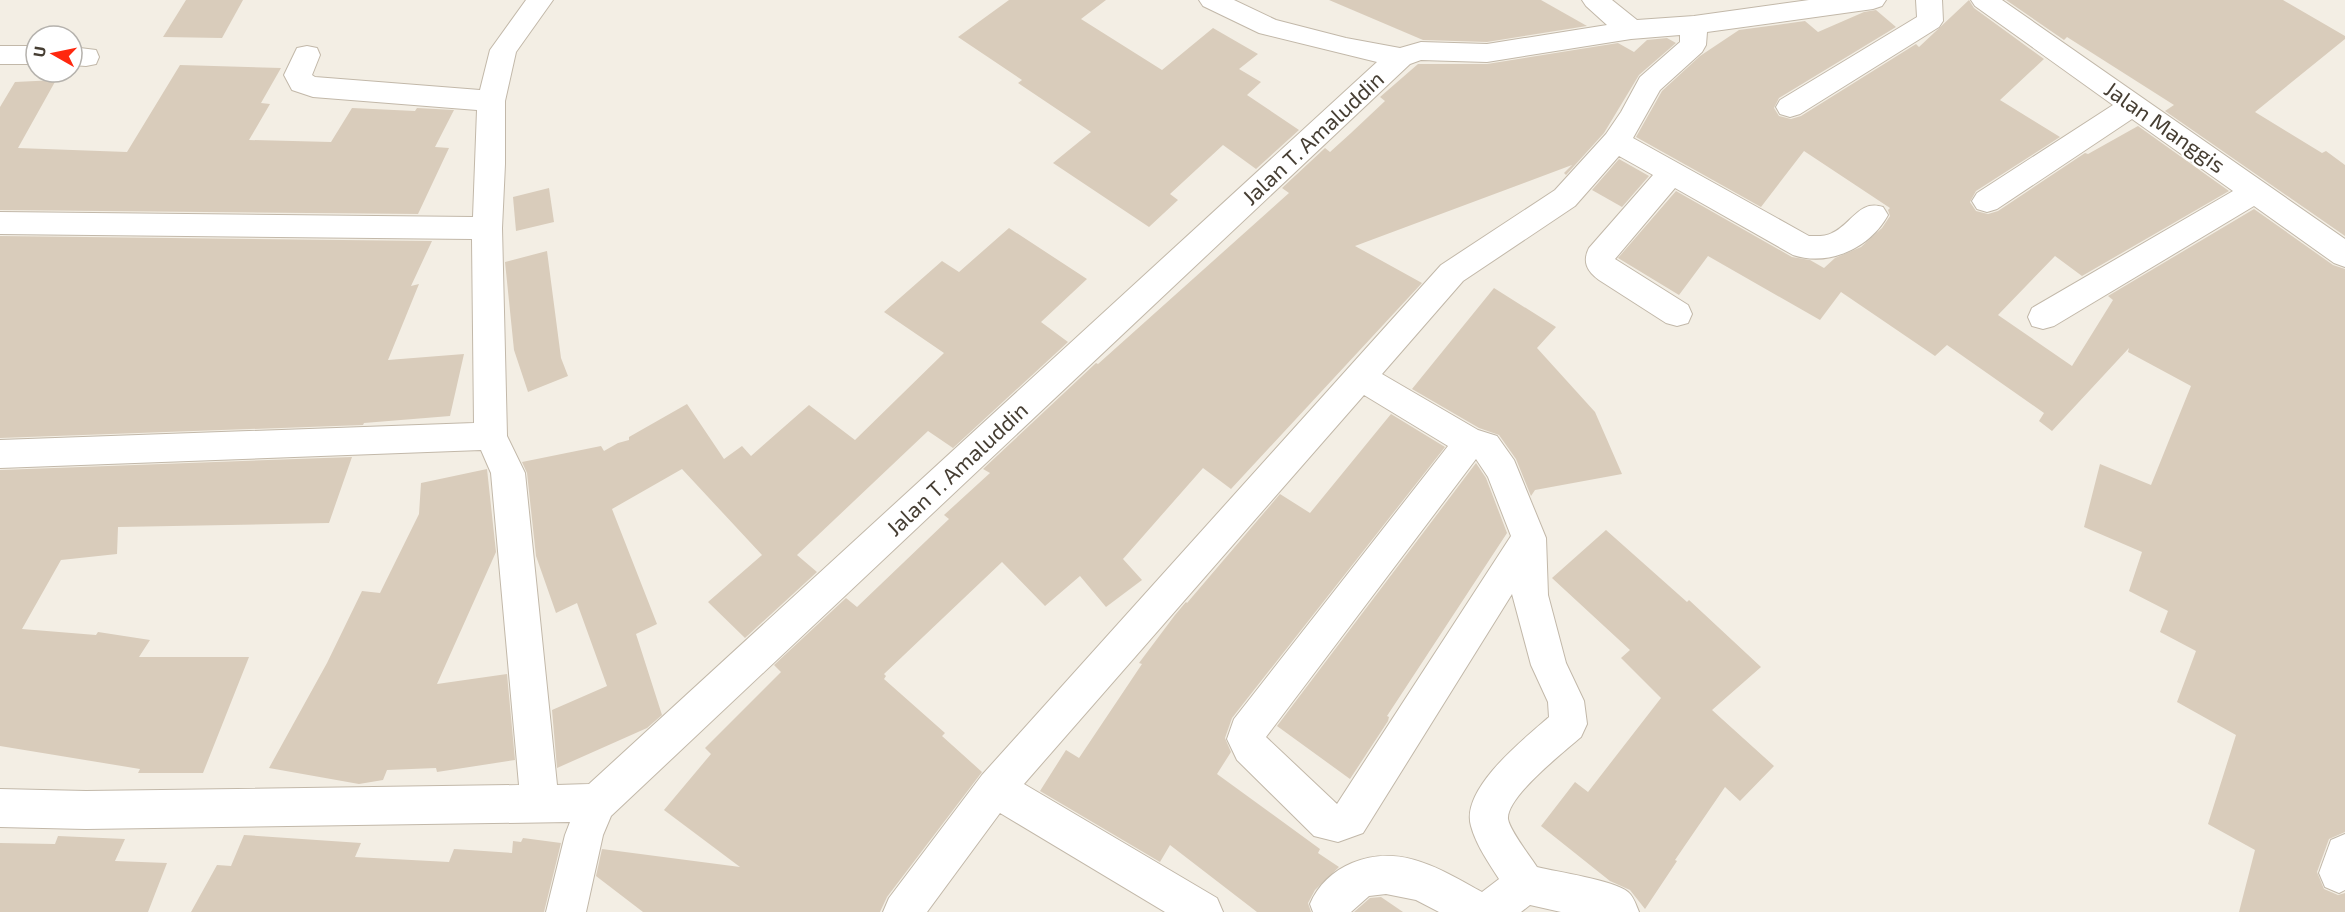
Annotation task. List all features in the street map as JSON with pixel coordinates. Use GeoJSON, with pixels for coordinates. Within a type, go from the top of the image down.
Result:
{"type":"FeatureCollection","features":[{"type":"Feature","properties":{"kind":"street"},"geometry":{"type":"LineString","coordinates":[[540,0],[502,50],[491,101],[491,164],[487,228],[491,436],[507,473],[540,803]]}},
{"type":"Feature","properties":{"kind":"street"},"geometry":{"type":"LineString","coordinates":[[1212,0],[1268,27],[1346,47],[1400,57],[1421,51],[1487,53],[1630,30],[1694,25],[1863,1]]}},
{"type":"Feature","properties":{"kind":"street"},"geometry":{"type":"LineString","coordinates":[[1595,0],[1630,30]]}},
{"type":"Feature","properties":{"kind":"street"},"geometry":{"type":"LineString","coordinates":[[1790,107],[1930,21],[1929,0]]}},
{"type":"Feature","properties":{"kind":"street","name":"Jalan Manggis"},"geometry":{"type":"LineString","coordinates":[[1984,0],[2345,255]]}},
{"type":"Feature","properties":{"kind":"street"},"geometry":{"type":"LineString","coordinates":[[903,912],[995,788],[1452,273],[1565,198],[1616,141],[1632,118],[1650,84],[1693,45],[1694,25]]}},
{"type":"Feature","properties":{"kind":"street"},"geometry":{"type":"LineString","coordinates":[[0,55],[24,55]]}},
{"type":"Feature","properties":{"kind":"street"},"geometry":{"type":"LineString","coordinates":[[307,55],[298,75],[302,83],[313,87],[491,101]]}},
{"type":"Feature","properties":{"kind":"street","name":"Jalan T. Amaluddin"},"geometry":{"type":"LineString","coordinates":[[566,912],[584,835],[597,803],[1400,57]]}},
{"type":"Feature","properties":{"kind":"street"},"geometry":{"type":"LineString","coordinates":[[1987,201],[2133,105]]}},
{"type":"Feature","properties":{"kind":"street"},"geometry":{"type":"LineString","coordinates":[[1616,141],[1804,247],[1825,248],[1844,243],[1874,215]]}},
{"type":"Feature","properties":{"kind":"street"},"geometry":{"type":"LineString","coordinates":[[1672,172],[1600,256],[1601,265],[1610,272],[1677,314]]}},
{"type":"Feature","properties":{"kind":"street"},"geometry":{"type":"LineString","coordinates":[[2043,317],[2255,192]]}},
{"type":"Feature","properties":{"kind":"street"},"geometry":{"type":"LineString","coordinates":[[0,223],[487,228]]}},
{"type":"Feature","properties":{"kind":"street"},"geometry":{"type":"LineString","coordinates":[[1361,376],[1470,442],[1485,446],[1502,470],[1529,538],[1530,595],[1549,665],[1566,701],[1568,724],[1500,789],[1492,804],[1489,824],[1525,884],[1612,904],[1619,912]]}},
{"type":"Feature","properties":{"kind":"street"},"geometry":{"type":"LineString","coordinates":[[0,454],[491,436]]}},
{"type":"Feature","properties":{"kind":"street"},"geometry":{"type":"LineString","coordinates":[[1470,442],[1247,732],[1246,739],[1250,747],[1328,822],[1338,823],[1349,819],[1529,538]]}},
{"type":"Feature","properties":{"kind":"street"},"geometry":{"type":"LineString","coordinates":[[995,788],[1203,912]]}},
{"type":"Feature","properties":{"kind":"street"},"geometry":{"type":"LineString","coordinates":[[0,808],[86,810],[597,803]]}},
{"type":"Feature","properties":{"kind":"street"},"geometry":{"type":"LineString","coordinates":[[1330,904],[1356,882],[1378,874],[1413,878],[1478,912]]}},
{"type":"Feature","properties":{"kind":"street"},"geometry":{"type":"LineString","coordinates":[[1489,912],[1525,884]]}},
{"type":"Feature","properties":{"kind":"building"},"geometry":{"type":"Polygon","coordinates":[[[186,0],[243,0],[222,38],[163,37],[186,0]]]}},
{"type":"Feature","properties":{"kind":"building"},"geometry":{"type":"Polygon","coordinates":[[[1009,0],[1106,0],[1081,19],[1162,70],[1213,28],[1258,54],[1239,69],[1261,82],[1247,95],[1299,130],[1256,169],[1223,145],[1170,194],[1178,200],[1149,227],[1053,163],[1091,132],[1018,83],[1022,80],[958,37],[1009,0]]]}},
{"type":"Feature","properties":{"kind":"building"},"geometry":{"type":"Polygon","coordinates":[[[1329,0],[1541,0],[1587,26],[1487,42],[1423,40],[1329,0]]]}},
{"type":"Feature","properties":{"kind":"building"},"geometry":{"type":"Polygon","coordinates":[[[1969,0],[1974,8],[2044,59],[2000,100],[2060,137],[1976,191],[1970,202],[1976,211],[1988,214],[1998,211],[2085,153],[2088,154],[2138,126],[2229,191],[2082,276],[2055,256],[1998,315],[2072,366],[2113,300],[2108,296],[2254,209],[2333,265],[2345,269],[2345,832],[2329,839],[2317,872],[2324,889],[2338,895],[2345,893],[2345,912],[2239,912],[2255,850],[2208,824],[2236,735],[2177,702],[2196,651],[2160,632],[2168,611],[2129,591],[2142,552],[2084,527],[2100,464],[2151,485],[2191,386],[2128,352],[2129,348],[2052,431],[2039,421],[2044,413],[1947,345],[1935,356],[1841,292],[1820,320],[1708,256],[1679,295],[1618,258],[1676,191],[1792,257],[1810,260],[1824,268],[1835,258],[1861,247],[1882,228],[1890,216],[1888,210],[1890,208],[1804,151],[1761,207],[1636,137],[1662,91],[1700,56],[1739,30],[1805,21],[1818,32],[1864,12],[1876,10],[1896,27],[1779,98],[1774,108],[1779,116],[1791,119],[1801,116],[1916,44],[1919,47],[1969,0]]]}},
{"type":"Feature","properties":{"kind":"building"},"geometry":{"type":"Polygon","coordinates":[[[2006,0],[2283,0],[2345,36],[2345,39],[2255,112],[2322,153],[2326,151],[2345,165],[2345,236],[2165,111],[2174,105],[2067,37],[2064,40],[2006,0]]]}},
{"type":"Feature","properties":{"kind":"building"},"geometry":{"type":"Polygon","coordinates":[[[1667,38],[1676,43],[1639,75],[1604,133],[1566,175],[1564,173],[1572,165],[1355,246],[1422,283],[1231,489],[1203,468],[1123,559],[1142,580],[1106,607],[1080,576],[1045,606],[1002,562],[884,674],[886,676],[884,679],[945,733],[942,736],[982,772],[887,897],[880,912],[643,912],[596,876],[602,849],[740,867],[664,810],[711,754],[705,748],[781,672],[774,665],[846,598],[857,607],[949,519],[944,515],[990,473],[983,469],[1096,363],[1098,364],[1289,193],[1282,188],[1325,148],[1330,152],[1351,133],[1385,101],[1380,97],[1418,64],[1487,64],[1618,43],[1634,52],[1647,40],[1667,38]]]}},
{"type":"Feature","properties":{"kind":"building"},"geometry":{"type":"Polygon","coordinates":[[[180,65],[281,68],[261,103],[270,104],[249,140],[331,142],[352,108],[454,110],[435,147],[449,148],[418,214],[0,210],[0,107],[15,82],[54,84],[18,148],[127,152],[180,65]]]}},
{"type":"Feature","properties":{"kind":"building"},"geometry":{"type":"Polygon","coordinates":[[[1619,159],[1649,176],[1622,207],[1592,190],[1619,159]]]}},
{"type":"Feature","properties":{"kind":"building"},"geometry":{"type":"Polygon","coordinates":[[[549,188],[554,222],[516,231],[513,197],[549,188]]]}},
{"type":"Feature","properties":{"kind":"building"},"geometry":{"type":"Polygon","coordinates":[[[1009,228],[1087,279],[1041,322],[1068,342],[953,448],[928,431],[797,555],[817,572],[745,638],[708,602],[762,555],[682,469],[612,509],[657,624],[636,634],[662,715],[647,728],[557,768],[552,710],[607,686],[577,603],[556,613],[536,556],[527,473],[522,462],[601,446],[604,451],[629,440],[629,437],[687,404],[724,459],[742,446],[751,456],[809,405],[855,440],[944,353],[884,312],[942,261],[959,272],[1009,228]]]}},
{"type":"Feature","properties":{"kind":"building"},"geometry":{"type":"Polygon","coordinates":[[[0,236],[432,241],[411,286],[419,284],[388,360],[464,354],[450,416],[364,423],[363,425],[0,438],[0,236]]]}},
{"type":"Feature","properties":{"kind":"building"},"geometry":{"type":"Polygon","coordinates":[[[547,251],[561,358],[568,376],[528,392],[514,350],[505,262],[547,251]]]}},
{"type":"Feature","properties":{"kind":"building"},"geometry":{"type":"Polygon","coordinates":[[[1494,288],[1556,327],[1537,348],[1595,412],[1622,474],[1535,490],[1531,496],[1516,459],[1499,435],[1479,428],[1412,389],[1494,288]]]}},
{"type":"Feature","properties":{"kind":"building"},"geometry":{"type":"Polygon","coordinates":[[[1391,414],[1445,447],[1232,718],[1225,738],[1231,752],[1217,774],[1320,849],[1318,853],[1339,867],[1315,890],[1308,903],[1311,912],[1257,912],[1170,845],[1160,862],[1040,791],[1066,750],[1079,758],[1142,664],[1139,663],[1175,615],[1280,494],[1310,513],[1391,414]]]}},
{"type":"Feature","properties":{"kind":"building"},"geometry":{"type":"Polygon","coordinates":[[[352,457],[329,523],[118,527],[117,554],[61,560],[22,629],[96,635],[98,632],[150,640],[139,657],[249,657],[203,773],[138,773],[140,769],[0,746],[0,470],[352,457]]]}},
{"type":"Feature","properties":{"kind":"building"},"geometry":{"type":"Polygon","coordinates":[[[1476,463],[1486,478],[1507,533],[1387,716],[1388,721],[1350,779],[1277,726],[1476,463]]]}},
{"type":"Feature","properties":{"kind":"building"},"geometry":{"type":"Polygon","coordinates":[[[487,469],[496,552],[437,684],[507,674],[515,760],[437,772],[436,768],[387,770],[383,780],[359,784],[269,768],[327,663],[362,591],[380,593],[419,514],[421,483],[487,469]]]}},
{"type":"Feature","properties":{"kind":"building"},"geometry":{"type":"Polygon","coordinates":[[[1606,530],[1687,602],[1689,600],[1761,667],[1712,710],[1774,766],[1740,801],[1725,787],[1645,909],[1630,890],[1610,881],[1541,826],[1575,782],[1588,792],[1661,698],[1621,658],[1630,650],[1552,578],[1606,530]]]}},
{"type":"Feature","properties":{"kind":"building"},"geometry":{"type":"Polygon","coordinates":[[[244,835],[361,843],[355,857],[449,862],[454,849],[512,853],[513,841],[521,842],[523,838],[561,843],[544,912],[191,912],[217,865],[231,866],[244,835]]]}},
{"type":"Feature","properties":{"kind":"building"},"geometry":{"type":"Polygon","coordinates":[[[58,836],[125,839],[115,861],[167,863],[148,912],[0,912],[0,843],[55,844],[58,836]]]}},
{"type":"Feature","properties":{"kind":"building"},"geometry":{"type":"Polygon","coordinates":[[[1381,897],[1403,912],[1354,912],[1370,898],[1381,897]]]}}]}
